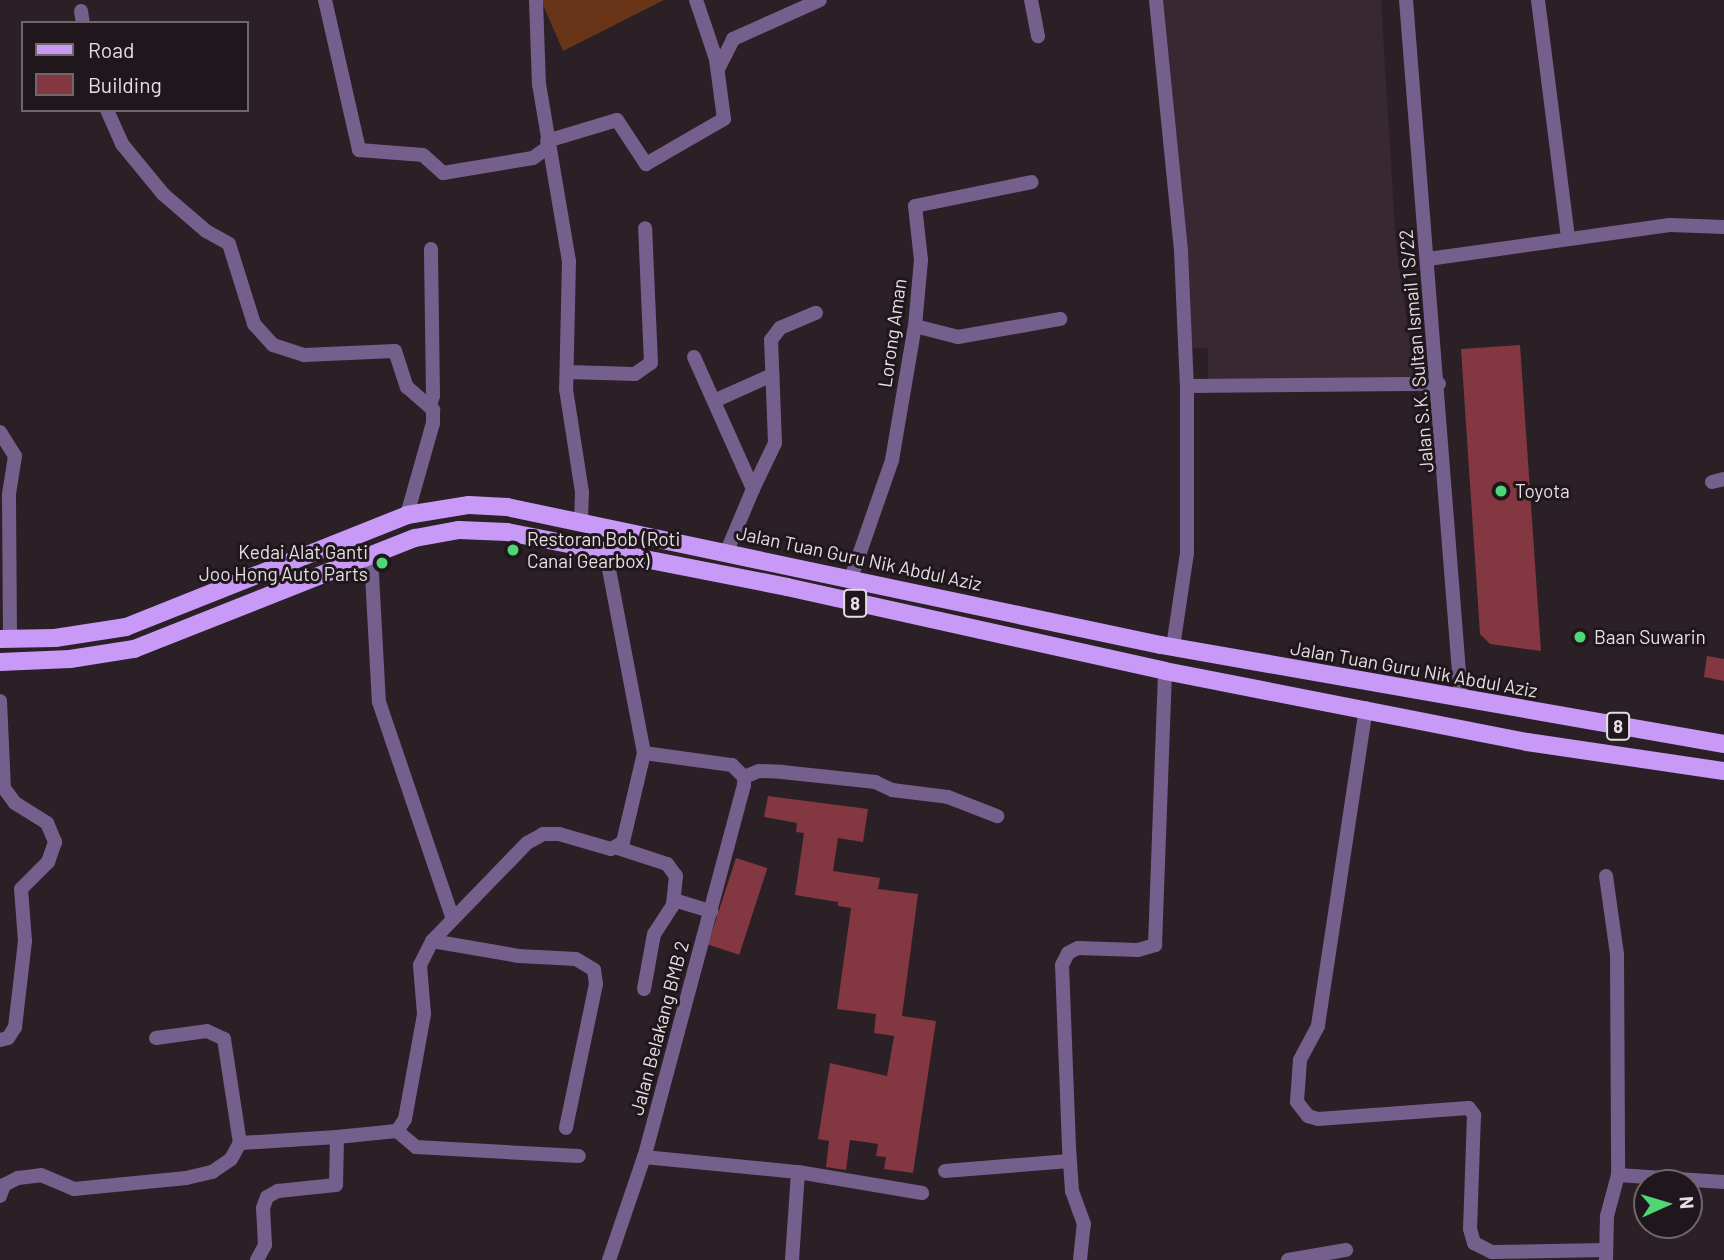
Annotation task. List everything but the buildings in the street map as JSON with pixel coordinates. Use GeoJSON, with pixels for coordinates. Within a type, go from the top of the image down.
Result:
{"type":"FeatureCollection","features":[{"type":"Feature","properties":{"kind":"main road","name":"Jalan Tuan Guru Nik Abdul Aziz"},"geometry":{"type":"LineString","coordinates":[[5,639],[126,627],[407,515],[469,505],[581,519],[1173,647],[1724,744]]}},
{"type":"Feature","properties":{"kind":"main road","name":"8"},"geometry":{"type":"LineString","coordinates":[[0,662],[70,659],[134,649],[415,538],[459,530],[507,532],[605,549],[1165,671],[1366,708],[1511,739],[1724,771]]}},
{"type":"Feature","properties":{"kind":"main road"},"geometry":{"type":"LineString","coordinates":[[978,632],[971,615],[981,606]]}},
{"type":"Feature","properties":{"kind":"main road"},"geometry":{"type":"LineString","coordinates":[[1511,707],[1511,739]]}},
{"type":"Feature","properties":{"kind":"street"},"geometry":{"type":"LineString","coordinates":[[325,0],[359,150],[423,155],[443,173],[533,158],[547,144],[617,120],[646,164],[724,119],[718,69],[696,0]]}},
{"type":"Feature","properties":{"kind":"street"},"geometry":{"type":"LineString","coordinates":[[536,0],[547,144],[569,261],[567,372],[581,519]]}},
{"type":"Feature","properties":{"kind":"street"},"geometry":{"type":"LineString","coordinates":[[718,69],[733,39],[820,0]]}},
{"type":"Feature","properties":{"kind":"street"},"geometry":{"type":"LineString","coordinates":[[1031,0],[1038,36]]}},
{"type":"Feature","properties":{"kind":"street"},"geometry":{"type":"LineString","coordinates":[[1156,0],[1181,251],[1187,386],[1186,554],[1173,647]]}},
{"type":"Feature","properties":{"kind":"street","name":"Jalan S.K. Sultan Ismail 1 S/22"},"geometry":{"type":"LineString","coordinates":[[1406,0],[1439,384],[1461,698]]}},
{"type":"Feature","properties":{"kind":"street"},"geometry":{"type":"LineString","coordinates":[[1538,0],[1568,239]]}},
{"type":"Feature","properties":{"kind":"street"},"geometry":{"type":"LineString","coordinates":[[108,112],[122,144],[163,194],[206,231],[229,244],[263,337],[287,353],[304,355],[395,351],[407,387],[430,405]]}},
{"type":"Feature","properties":{"kind":"street","name":"Lorong Aman"},"geometry":{"type":"LineString","coordinates":[[852,578],[892,460],[915,326],[922,260],[915,206],[1032,182]]}},
{"type":"Feature","properties":{"kind":"street"},"geometry":{"type":"LineString","coordinates":[[1428,259],[1670,225],[1724,227]]}},
{"type":"Feature","properties":{"kind":"street"},"geometry":{"type":"LineString","coordinates":[[567,372],[635,374],[652,363],[645,228]]}},
{"type":"Feature","properties":{"kind":"street"},"geometry":{"type":"LineString","coordinates":[[407,515],[433,423],[430,405],[433,396],[431,249]]}},
{"type":"Feature","properties":{"kind":"street"},"geometry":{"type":"LineString","coordinates":[[727,551],[775,443],[772,335],[816,313]]}},
{"type":"Feature","properties":{"kind":"street"},"geometry":{"type":"LineString","coordinates":[[915,326],[962,337],[1060,319]]}},
{"type":"Feature","properties":{"kind":"street"},"geometry":{"type":"LineString","coordinates":[[694,357],[753,489]]}},
{"type":"Feature","properties":{"kind":"street"},"geometry":{"type":"LineString","coordinates":[[714,401],[772,375]]}},
{"type":"Feature","properties":{"kind":"street"},"geometry":{"type":"LineString","coordinates":[[1187,386],[1439,384]]}},
{"type":"Feature","properties":{"kind":"street"},"geometry":{"type":"LineString","coordinates":[[0,432],[15,456],[9,495],[5,639]]}},
{"type":"Feature","properties":{"kind":"street"},"geometry":{"type":"LineString","coordinates":[[605,549],[644,753],[618,848]]}},
{"type":"Feature","properties":{"kind":"street"},"geometry":{"type":"LineString","coordinates":[[371,556],[379,702],[453,919]]}},
{"type":"Feature","properties":{"kind":"street"},"geometry":{"type":"LineString","coordinates":[[1080,1260],[1084,1224],[1072,1191],[1062,965],[1068,953],[1078,948],[1138,950],[1155,945],[1165,671]]}},
{"type":"Feature","properties":{"kind":"street"},"geometry":{"type":"LineString","coordinates":[[0,701],[4,788],[15,803],[47,822],[55,842],[48,862],[21,889],[25,941],[15,1027],[8,1038],[0,1040]]}},
{"type":"Feature","properties":{"kind":"street"},"geometry":{"type":"LineString","coordinates":[[1366,708],[1318,1026],[1300,1060],[1297,1102],[1308,1116],[1318,1119],[1469,1108],[1474,1115],[1470,1229],[1479,1248],[1492,1252],[1606,1255],[1607,1216],[1618,1175],[1617,954],[1606,876]]}},
{"type":"Feature","properties":{"kind":"street"},"geometry":{"type":"LineString","coordinates":[[644,753],[732,765],[744,777],[759,771],[875,782],[892,790],[948,797],[997,816]]}},
{"type":"Feature","properties":{"kind":"street","name":"Jalan Belakang BMB 2"},"geometry":{"type":"LineString","coordinates":[[609,1260],[644,1157],[743,798],[744,777]]}},
{"type":"Feature","properties":{"kind":"street"},"geometry":{"type":"LineString","coordinates":[[397,1131],[405,1119],[424,1014],[420,965],[432,941],[527,843],[543,834],[559,834],[618,848],[671,866],[677,876],[674,900],[657,926],[645,989]]}},
{"type":"Feature","properties":{"kind":"street"},"geometry":{"type":"LineString","coordinates":[[674,900],[711,911]]}},
{"type":"Feature","properties":{"kind":"street"},"geometry":{"type":"LineString","coordinates":[[432,941],[519,956],[576,959],[594,970],[596,984],[566,1128]]}},
{"type":"Feature","properties":{"kind":"street"},"geometry":{"type":"LineString","coordinates":[[0,1196],[4,1185],[18,1178],[41,1175],[74,1189],[186,1178],[212,1172],[231,1159],[240,1143],[223,1039],[207,1031],[156,1038]]}},
{"type":"Feature","properties":{"kind":"street"},"geometry":{"type":"LineString","coordinates":[[240,1143],[397,1131]]}},
{"type":"Feature","properties":{"kind":"street"},"geometry":{"type":"LineString","coordinates":[[397,1131],[412,1146],[579,1156]]}},
{"type":"Feature","properties":{"kind":"street"},"geometry":{"type":"LineString","coordinates":[[257,1260],[264,1251],[267,1197],[278,1191],[336,1185],[337,1137]]}},
{"type":"Feature","properties":{"kind":"street"},"geometry":{"type":"LineString","coordinates":[[644,1157],[798,1172],[922,1193]]}},
{"type":"Feature","properties":{"kind":"street"},"geometry":{"type":"LineString","coordinates":[[945,1171],[1070,1161]]}},
{"type":"Feature","properties":{"kind":"street"},"geometry":{"type":"LineString","coordinates":[[792,1260],[798,1172]]}},
{"type":"Feature","properties":{"kind":"street"},"geometry":{"type":"LineString","coordinates":[[1618,1175],[1724,1182]]}},
{"type":"Feature","properties":{"kind":"street"},"geometry":{"type":"LineString","coordinates":[[1288,1260],[1346,1250]]}},
{"type":"Feature","properties":{"kind":"shaded area"},"geometry":{"type":"Polygon","coordinates":[[[541,0],[664,0],[563,51],[541,0]]]}},
{"type":"Feature","properties":{"kind":"shaded area"},"geometry":{"type":"Polygon","coordinates":[[[1161,0],[1381,0],[1396,245],[1415,378],[1208,382],[1208,348],[1191,348],[1161,0]]]}},
{"type":"Feature","properties":{"kind":"place","name":"Toyota"},"geometry":{"type":"Point","coordinates":[1501,491]}},
{"type":"Feature","properties":{"kind":"place","name":"Restoran Bob (Roti Canai Gearbox)"},"geometry":{"type":"Point","coordinates":[513,550]}},
{"type":"Feature","properties":{"kind":"place","name":"Kedai Alat Ganti Joo Hong Auto Parts"},"geometry":{"type":"Point","coordinates":[382,563]}},
{"type":"Feature","properties":{"kind":"place","name":"Baan Suwarin"},"geometry":{"type":"Point","coordinates":[1580,637]}}]}
